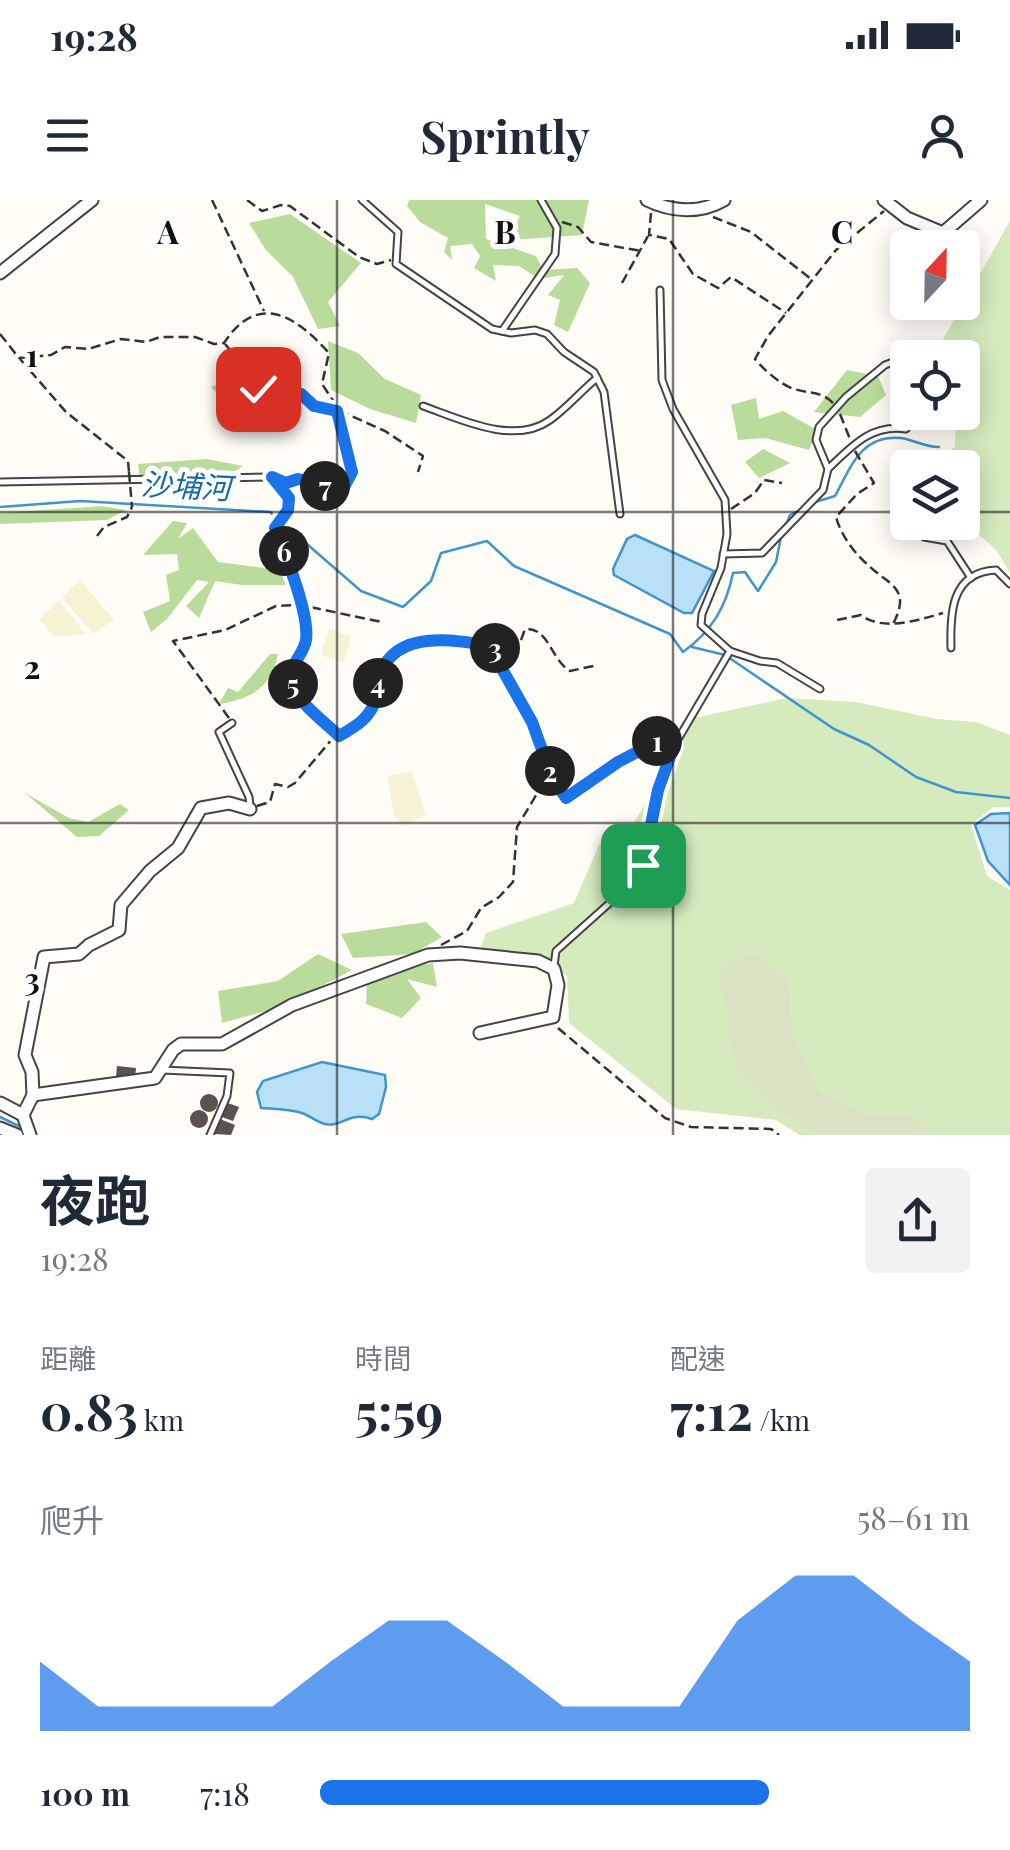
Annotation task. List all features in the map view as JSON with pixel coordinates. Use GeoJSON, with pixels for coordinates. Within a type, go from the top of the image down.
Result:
{"type":"FeatureCollection","features":[{"type":"Feature","properties":{"kind":"street"},"geometry":{"type":"LineString","coordinates":[[0,273],[92,200]]}},
{"type":"Feature","properties":{"kind":"street"},"geometry":{"type":"LineString","coordinates":[[650,202],[673,209],[708,209],[724,200]]}},
{"type":"Feature","properties":{"kind":"street"},"geometry":{"type":"LineString","coordinates":[[884,200],[907,218],[936,230]]}},
{"type":"Feature","properties":{"kind":"street"},"geometry":{"type":"LineString","coordinates":[[947,230],[982,200]]}},
{"type":"Feature","properties":{"kind":"street"},"geometry":{"type":"LineString","coordinates":[[24,1127],[33,1095],[32,1072],[24,1055],[44,958],[78,954],[119,930],[121,905],[150,871],[178,848],[201,808],[229,803],[250,808]]}},
{"type":"Feature","properties":{"kind":"street"},"geometry":{"type":"LineString","coordinates":[[33,1095],[148,1080],[162,1070],[181,1044],[219,1044],[292,1005],[428,956],[460,954],[538,962],[554,969],[558,985],[552,1017],[480,1033]]}},
{"type":"Feature","properties":{"kind":"street"},"geometry":{"type":"LineString","coordinates":[[0,1103],[24,1127]]}},
{"type":"Feature","properties":{"kind":"street"},"geometry":{"type":"LineString","coordinates":[[0,1128],[24,1127]]}},
{"type":"Feature","properties":{"kind":"lane"},"geometry":{"type":"LineString","coordinates":[[362,200],[398,232],[396,264],[492,329],[547,334],[564,352],[594,372],[604,392],[620,514]]}},
{"type":"Feature","properties":{"kind":"lane"},"geometry":{"type":"LineString","coordinates":[[502,331],[555,254],[557,228],[541,200]]}},
{"type":"Feature","properties":{"kind":"lane"},"geometry":{"type":"LineString","coordinates":[[660,290],[662,380],[673,409],[725,500],[727,534],[700,625],[730,651],[777,662],[820,690]]}},
{"type":"Feature","properties":{"kind":"lane"},"geometry":{"type":"LineString","coordinates":[[723,554],[762,554],[824,490],[828,468],[816,440],[819,427],[846,397],[890,363]]}},
{"type":"Feature","properties":{"kind":"lane"},"geometry":{"type":"LineString","coordinates":[[423,406],[472,424],[511,431],[548,422],[597,378]]}},
{"type":"Feature","properties":{"kind":"lane"},"geometry":{"type":"LineString","coordinates":[[828,468],[860,437],[890,428]]}},
{"type":"Feature","properties":{"kind":"lane"},"geometry":{"type":"LineString","coordinates":[[0,482],[272,477]]}},
{"type":"Feature","properties":{"kind":"lane"},"geometry":{"type":"LineString","coordinates":[[941,540],[947,541],[971,578]]}},
{"type":"Feature","properties":{"kind":"lane"},"geometry":{"type":"LineString","coordinates":[[951,648],[950,611],[958,592],[984,570],[996,570],[1010,584]]}},
{"type":"Feature","properties":{"kind":"lane"},"geometry":{"type":"LineString","coordinates":[[554,969],[556,951],[613,900],[643,865],[658,790],[674,746],[730,651]]}},
{"type":"Feature","properties":{"kind":"lane"},"geometry":{"type":"LineString","coordinates":[[232,723],[220,732],[249,797],[250,808]]}},
{"type":"Feature","properties":{"kind":"lane"},"geometry":{"type":"LineString","coordinates":[[162,1070],[230,1073],[227,1096],[210,1135]]}},
{"type":"Feature","properties":{"kind":"path"},"geometry":{"type":"LineString","coordinates":[[212,200],[265,314]]}},
{"type":"Feature","properties":{"kind":"path"},"geometry":{"type":"LineString","coordinates":[[247,200],[262,211],[281,204],[290,206],[359,257],[377,264],[396,259]]}},
{"type":"Feature","properties":{"kind":"path"},"geometry":{"type":"LineString","coordinates":[[622,284],[649,235],[650,202]]}},
{"type":"Feature","properties":{"kind":"path"},"geometry":{"type":"LineString","coordinates":[[692,209],[751,232],[812,280]]}},
{"type":"Feature","properties":{"kind":"path"},"geometry":{"type":"LineString","coordinates":[[554,222],[571,222],[591,242],[641,251]]}},
{"type":"Feature","properties":{"kind":"path"},"geometry":{"type":"LineString","coordinates":[[649,235],[669,239],[693,274],[718,288],[730,277],[788,314]]}},
{"type":"Feature","properties":{"kind":"path"},"geometry":{"type":"LineString","coordinates":[[19,358],[51,356],[64,348],[88,348],[120,339],[146,342],[160,336],[195,337],[214,344],[224,342],[237,323],[251,314],[284,317],[304,326],[328,353],[322,384],[339,411],[352,472],[343,489],[298,479],[286,483],[272,477]]}},
{"type":"Feature","properties":{"kind":"path"},"geometry":{"type":"LineString","coordinates":[[0,334],[66,412],[128,460],[132,506],[127,517],[104,527],[97,536]]}},
{"type":"Feature","properties":{"kind":"path"},"geometry":{"type":"LineString","coordinates":[[224,342],[258,389],[301,394],[314,406],[339,411],[385,430],[422,456],[418,472]]}},
{"type":"Feature","properties":{"kind":"path"},"geometry":{"type":"LineString","coordinates":[[262,423],[262,414],[271,412],[274,391]]}},
{"type":"Feature","properties":{"kind":"path"},"geometry":{"type":"LineString","coordinates":[[272,477],[289,498],[288,510],[275,528],[294,576],[306,640],[292,666],[291,681],[296,693],[339,736]]}},
{"type":"Feature","properties":{"kind":"path"},"geometry":{"type":"LineString","coordinates":[[726,513],[755,493],[764,480],[782,484]]}},
{"type":"Feature","properties":{"kind":"path"},"geometry":{"type":"LineString","coordinates":[[232,723],[173,641],[225,630],[276,606],[300,605],[382,622]]}},
{"type":"Feature","properties":{"kind":"path"},"geometry":{"type":"LineString","coordinates":[[837,620],[861,614],[870,622],[893,624],[950,611]]}},
{"type":"Feature","properties":{"kind":"path"},"geometry":{"type":"LineString","coordinates":[[250,808],[270,802],[275,784],[288,786],[295,782],[339,736],[360,724],[370,712],[384,665],[402,646],[455,638],[511,651],[520,643],[525,628],[534,628],[544,634],[558,664],[570,670],[598,665]]}},
{"type":"Feature","properties":{"kind":"path"},"geometry":{"type":"LineString","coordinates":[[500,648],[497,660],[532,722],[552,777],[566,798],[618,762],[658,741],[674,746]]}},
{"type":"Feature","properties":{"kind":"path"},"geometry":{"type":"LineString","coordinates":[[428,956],[444,942],[467,931],[482,908],[513,882],[517,827],[544,782],[552,777]]}},
{"type":"Feature","properties":{"kind":"path"},"geometry":{"type":"LineString","coordinates":[[552,1017],[574,1044],[596,1057],[665,1118],[691,1127],[771,1129],[780,1135]]}},
{"type":"Feature","properties":{"kind":"shaded area"},"geometry":{"type":"Polygon","coordinates":[[[80,580],[114,620],[93,634],[62,597],[80,580]]]}},
{"type":"Feature","properties":{"kind":"shaded area"},"geometry":{"type":"Polygon","coordinates":[[[59,601],[86,634],[54,637],[39,619],[59,601]]]}},
{"type":"Feature","properties":{"kind":"shaded area"},"geometry":{"type":"Polygon","coordinates":[[[329,629],[351,636],[344,663],[321,655],[329,629]]]}},
{"type":"Feature","properties":{"kind":"shaded area"},"geometry":{"type":"Polygon","coordinates":[[[412,771],[426,816],[403,825],[394,816],[387,776],[412,771]]]}},
{"type":"Feature","properties":{"kind":"green space"},"geometry":{"type":"Polygon","coordinates":[[[409,200],[589,200],[582,235],[509,240],[520,216],[485,204],[486,239],[536,256],[543,270],[577,268],[590,283],[568,332],[554,325],[560,300],[548,295],[564,275],[539,279],[519,266],[493,265],[496,281],[474,268],[480,256],[472,244],[450,246],[452,260],[444,252],[448,238],[420,222],[407,206],[409,200]]]}},
{"type":"Feature","properties":{"kind":"green space"},"geometry":{"type":"Polygon","coordinates":[[[290,214],[361,263],[328,302],[340,326],[318,329],[293,277],[266,250],[249,223],[290,214]]]}},
{"type":"Feature","properties":{"kind":"green space"},"geometry":{"type":"Polygon","coordinates":[[[1010,221],[1010,573],[997,551],[980,536],[980,450],[952,450],[955,430],[980,430],[980,340],[943,340],[954,320],[980,320],[980,274],[1010,221]]]}},
{"type":"Feature","properties":{"kind":"green space"},"geometry":{"type":"Polygon","coordinates":[[[328,341],[358,353],[385,379],[421,395],[416,423],[370,409],[331,390],[328,341]]]}},
{"type":"Feature","properties":{"kind":"green space"},"geometry":{"type":"Polygon","coordinates":[[[847,370],[878,376],[886,395],[860,417],[814,412],[847,370]]]}},
{"type":"Feature","properties":{"kind":"green space"},"geometry":{"type":"Polygon","coordinates":[[[238,376],[259,378],[268,398],[245,397],[226,402],[211,387],[238,376]]]}},
{"type":"Feature","properties":{"kind":"green space"},"geometry":{"type":"Polygon","coordinates":[[[756,398],[759,419],[783,411],[817,430],[809,450],[765,438],[738,440],[731,405],[756,398]]]}},
{"type":"Feature","properties":{"kind":"green space"},"geometry":{"type":"Polygon","coordinates":[[[763,449],[790,463],[759,478],[745,462],[763,449]]]}},
{"type":"Feature","properties":{"kind":"green space"},"geometry":{"type":"Polygon","coordinates":[[[207,459],[243,466],[232,473],[140,479],[138,464],[207,459]]]}},
{"type":"Feature","properties":{"kind":"green space"},"geometry":{"type":"Polygon","coordinates":[[[102,506],[126,510],[107,520],[0,524],[0,513],[102,506]]]}},
{"type":"Feature","properties":{"kind":"green space"},"geometry":{"type":"Polygon","coordinates":[[[173,521],[187,523],[178,539],[193,528],[218,562],[280,570],[288,585],[215,581],[199,618],[186,606],[209,582],[197,580],[167,619],[151,632],[143,612],[170,601],[166,575],[179,570],[177,554],[143,555],[173,521]]]}},
{"type":"Feature","properties":{"kind":"green space"},"geometry":{"type":"Polygon","coordinates":[[[270,654],[278,654],[275,665],[258,690],[219,704],[228,688],[238,692],[270,654]]]}},
{"type":"Feature","properties":{"kind":"green space"},"geometry":{"type":"Polygon","coordinates":[[[787,698],[856,702],[937,719],[976,722],[1010,735],[1010,807],[993,807],[971,825],[987,876],[1010,890],[1010,1135],[933,1135],[908,1113],[869,1114],[820,1092],[793,1033],[789,981],[784,1114],[815,1135],[800,1135],[776,1120],[676,1109],[569,1023],[567,976],[536,956],[480,950],[486,933],[574,903],[599,845],[634,823],[694,718],[787,698]]]}},
{"type":"Feature","properties":{"kind":"green space"},"geometry":{"type":"Polygon","coordinates":[[[25,793],[69,818],[88,822],[120,804],[129,810],[99,836],[77,837],[25,793]]]}},
{"type":"Feature","properties":{"kind":"green space"},"geometry":{"type":"Polygon","coordinates":[[[426,922],[442,937],[413,954],[353,958],[341,934],[426,922]]]}},
{"type":"Feature","properties":{"kind":"green space"},"geometry":{"type":"Polygon","coordinates":[[[318,954],[352,970],[284,1006],[222,1023],[218,991],[278,981],[318,954]]]}},
{"type":"Feature","properties":{"kind":"green space"},"geometry":{"type":"Polygon","coordinates":[[[759,956],[789,981],[793,1033],[820,1092],[869,1114],[908,1113],[933,1135],[815,1135],[784,1114],[736,1067],[719,972],[734,959],[759,956]]]}},
{"type":"Feature","properties":{"kind":"green space"},"geometry":{"type":"Polygon","coordinates":[[[433,963],[437,987],[407,979],[421,998],[402,1018],[366,1004],[367,983],[433,963]]]}},
{"type":"Feature","properties":{"kind":"water"},"geometry":{"type":"Polygon","coordinates":[[[635,535],[714,571],[692,613],[684,613],[614,575],[627,539],[635,535]]]}},
{"type":"Feature","properties":{"kind":"water"},"geometry":{"type":"Polygon","coordinates":[[[1010,813],[1010,885],[988,861],[975,825],[991,814],[1010,813]]]}},
{"type":"Feature","properties":{"kind":"water"},"geometry":{"type":"Polygon","coordinates":[[[322,1062],[385,1075],[379,1114],[372,1119],[357,1117],[331,1125],[297,1112],[261,1108],[257,1092],[263,1081],[322,1062]]]}},
{"type":"Feature","properties":{"kind":"building"},"geometry":{"type":"Polygon","coordinates":[[[117,1066],[136,1068],[135,1079],[116,1077],[117,1066]]]}},
{"type":"Feature","properties":{"kind":"building"},"geometry":{"type":"Polygon","coordinates":[[[209,1094],[218,1103],[209,1112],[200,1103],[209,1094]]]}},
{"type":"Feature","properties":{"kind":"building"},"geometry":{"type":"Polygon","coordinates":[[[225,1102],[239,1107],[233,1121],[219,1116],[225,1102]]]}},
{"type":"Feature","properties":{"kind":"building"},"geometry":{"type":"Polygon","coordinates":[[[199,1110],[208,1119],[199,1128],[190,1119],[199,1110]]]}},
{"type":"Feature","properties":{"kind":"building"},"geometry":{"type":"Polygon","coordinates":[[[220,1119],[235,1125],[231,1135],[214,1134],[220,1119]]]}},
{"type":"Feature","properties":{"kind":"waterway"},"geometry":{"type":"LineString","coordinates":[[812,503],[835,496],[852,464],[876,441],[901,438],[939,447]]}},
{"type":"Feature","properties":{"kind":"waterway","name":"沙埔河"},"geometry":{"type":"LineString","coordinates":[[0,507],[80,501],[270,512],[361,591],[403,607],[431,581],[441,553],[487,541],[514,566],[670,634],[683,652],[716,617],[733,573],[745,572],[758,591],[776,562],[781,537]]}},
{"type":"Feature","properties":{"kind":"waterway"},"geometry":{"type":"LineString","coordinates":[[786,525],[790,515],[800,510]]}},
{"type":"Feature","properties":{"kind":"waterway","name":"沙埔河"},"geometry":{"type":"LineString","coordinates":[[692,647],[725,655],[834,729],[869,745],[916,777],[956,792],[1010,798]]}},
{"type":"Feature","properties":{"kind":"waterway"},"geometry":{"type":"LineString","coordinates":[[0,1117],[23,1128]]}},
{"type":"Feature","properties":{"kind":"route"},"geometry":{"type":"LineString","coordinates":[[258,389],[301,394],[314,406],[337,411],[352,472],[343,489],[298,479],[286,483],[272,477],[289,498],[288,510],[275,528],[294,576],[306,640],[292,666],[291,681],[296,693],[339,736],[360,724],[370,712],[384,665],[402,646],[455,638],[500,648],[497,660],[532,722],[552,777],[566,798],[618,762],[658,741],[674,746],[658,790],[643,865]]}}]}
